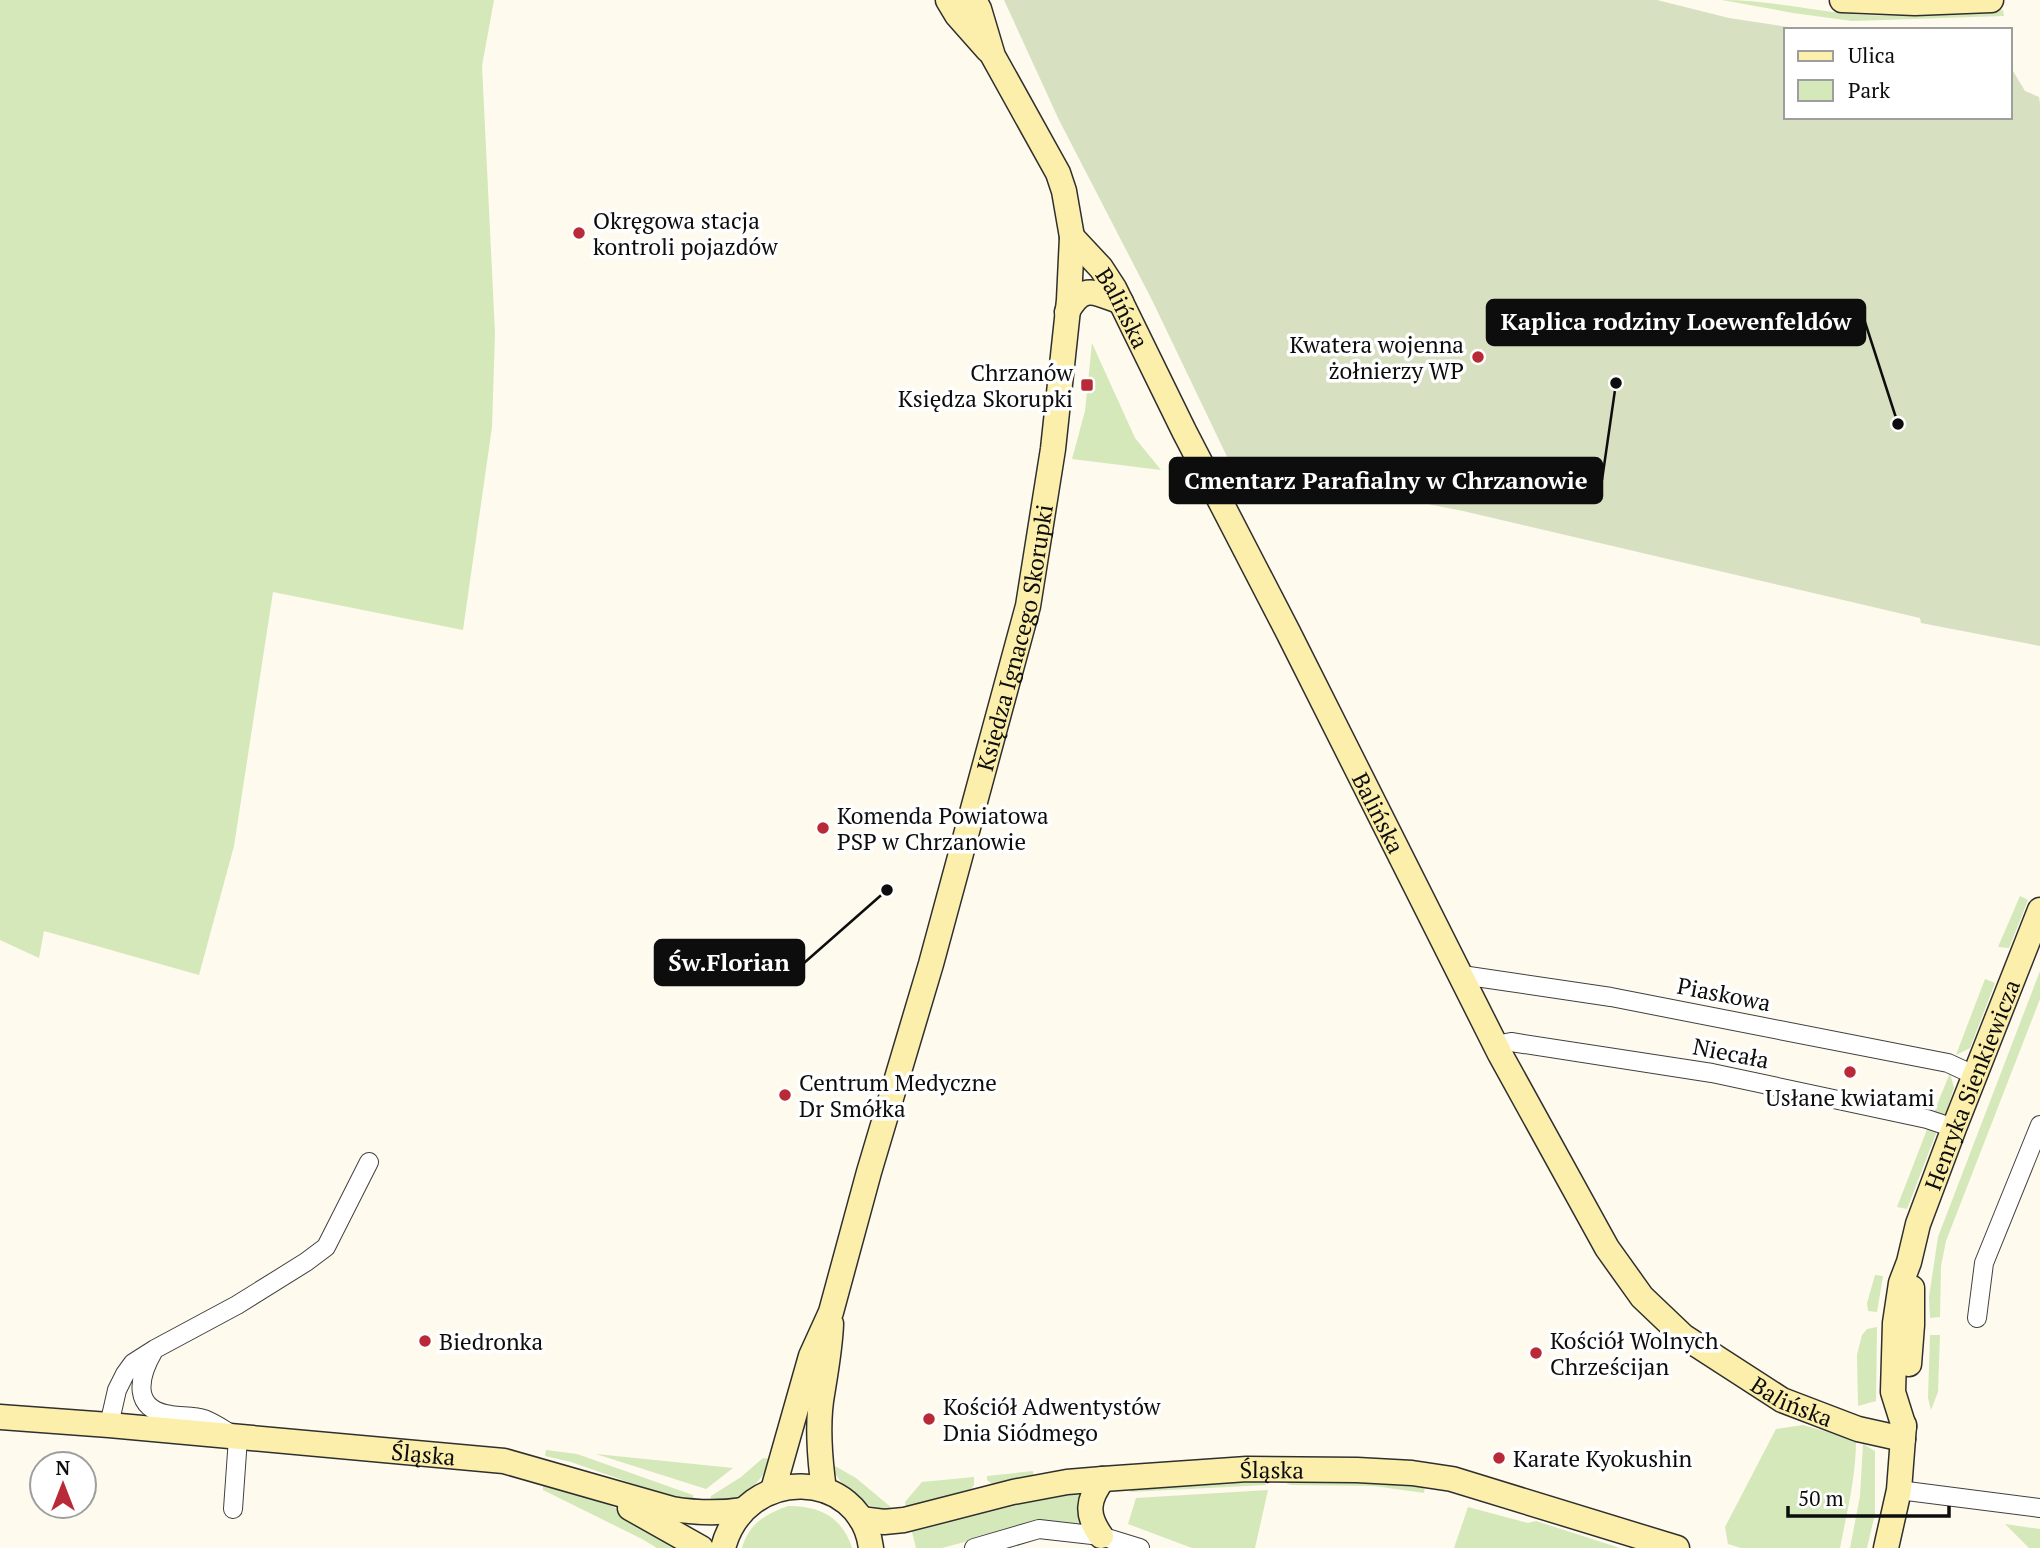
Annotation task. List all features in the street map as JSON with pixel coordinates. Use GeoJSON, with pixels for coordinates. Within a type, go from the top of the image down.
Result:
{"type":"FeatureCollection","features":[{"type":"Feature","properties":{"kind":"street"},"geometry":{"type":"LineString","coordinates":[[948,0],[957,15],[993,56],[1058,173],[1072,236]]}},
{"type":"Feature","properties":{"kind":"street"},"geometry":{"type":"LineString","coordinates":[[974,0],[993,56]]}},
{"type":"Feature","properties":{"kind":"street"},"geometry":{"type":"LineString","coordinates":[[1842,0],[1915,3],[1991,0]]}},
{"type":"Feature","properties":{"kind":"street","name":"Balińska"},"geometry":{"type":"LineString","coordinates":[[1072,236],[1101,268],[1121,302],[1496,1045],[1608,1248],[1642,1297],[1671,1327],[1782,1400],[1858,1429],[1903,1433]]}},
{"type":"Feature","properties":{"kind":"street","name":"Księdza Ignacego Skorupki"},"geometry":{"type":"LineString","coordinates":[[773,1490],[810,1356],[831,1312],[869,1172],[931,964],[1028,606],[1053,449],[1072,236]]}},
{"type":"Feature","properties":{"kind":"street"},"geometry":{"type":"LineString","coordinates":[[1067,312],[1073,301],[1088,292],[1097,292],[1121,302]]}},
{"type":"Feature","properties":{"kind":"street","name":"Henryka Sienkiewicza"},"geometry":{"type":"LineString","coordinates":[[1886,1548],[1899,1490],[1912,1325],[1913,1291],[1909,1262],[1918,1224],[2040,910]]}},
{"type":"Feature","properties":{"kind":"street","name":"Piaskowa"},"geometry":{"type":"LineString","coordinates":[[1462,975],[1611,997],[1948,1063],[1974,1075]]}},
{"type":"Feature","properties":{"kind":"street","name":"Niecała"},"geometry":{"type":"LineString","coordinates":[[1496,1045],[1511,1042],[1712,1073],[1927,1119],[1954,1128]]}},
{"type":"Feature","properties":{"kind":"street"},"geometry":{"type":"LineString","coordinates":[[1977,1318],[1984,1264],[2038,1137]]}},
{"type":"Feature","properties":{"kind":"street"},"geometry":{"type":"LineString","coordinates":[[109,1425],[117,1390],[133,1363],[237,1305],[326,1247],[369,1162]]}},
{"type":"Feature","properties":{"kind":"street","name":"Księdza Ignacego Skorupki"},"geometry":{"type":"LineString","coordinates":[[824,1490],[819,1452],[821,1403],[830,1353],[831,1312]]}},
{"type":"Feature","properties":{"kind":"street","name":"Śląska"},"geometry":{"type":"LineString","coordinates":[[155,1349],[143,1370],[141,1381],[142,1397],[147,1403],[167,1415],[203,1419],[238,1438]]}},
{"type":"Feature","properties":{"kind":"street","name":"Śląska"},"geometry":{"type":"LineString","coordinates":[[0,1417],[504,1461],[549,1472],[604,1491],[699,1514],[742,1510]]}},
{"type":"Feature","properties":{"kind":"street"},"geometry":{"type":"LineString","coordinates":[[233,1509],[238,1438]]}},
{"type":"Feature","properties":{"kind":"street","name":"Śląska"},"geometry":{"type":"LineString","coordinates":[[861,1519],[884,1522],[904,1520],[1013,1492],[1067,1482],[1278,1468],[1412,1473],[1481,1487],[1677,1548]]}},
{"type":"Feature","properties":{"kind":"street"},"geometry":{"type":"LineString","coordinates":[[1101,1536],[1091,1523],[1090,1514],[1094,1490],[1102,1479]]}},
{"type":"Feature","properties":{"kind":"street"},"geometry":{"type":"LineString","coordinates":[[723,1548],[729,1529],[742,1510],[755,1498],[773,1490],[797,1486],[824,1490],[850,1507],[861,1519],[870,1538],[871,1548]]}},
{"type":"Feature","properties":{"kind":"street"},"geometry":{"type":"LineString","coordinates":[[1899,1490],[2040,1508]]}},
{"type":"Feature","properties":{"kind":"street","name":"Śląska"},"geometry":{"type":"LineString","coordinates":[[604,1491],[610,1499],[701,1548]]}},
{"type":"Feature","properties":{"kind":"street"},"geometry":{"type":"LineString","coordinates":[[974,1548],[1040,1529],[1101,1536],[1140,1548]]}},
{"type":"Feature","properties":{"kind":"green space"},"geometry":{"type":"Polygon","coordinates":[[[0,0],[494,0],[482,66],[495,333],[492,427],[463,630],[273,592],[234,846],[199,975],[44,931],[39,958],[0,940],[0,0]]]}},
{"type":"Feature","properties":{"kind":"green space"},"geometry":{"type":"Polygon","coordinates":[[[1004,0],[1657,0],[1729,18],[1794,28],[1784,28],[1784,119],[2012,119],[2012,69],[2025,91],[2039,97],[2040,104],[2040,646],[1921,623],[1920,618],[1463,511],[1231,465],[1152,300],[1059,120],[1004,0]]]}},
{"type":"Feature","properties":{"kind":"green space"},"geometry":{"type":"Polygon","coordinates":[[[1722,0],[1870,15],[1927,15],[2003,10],[2004,16],[1852,21],[1722,0]]]}},
{"type":"Feature","properties":{"kind":"green space"},"geometry":{"type":"Polygon","coordinates":[[[1092,343],[1135,438],[1161,470],[1072,459],[1085,411],[1092,343]]]}},
{"type":"Feature","properties":{"kind":"green space"},"geometry":{"type":"Polygon","coordinates":[[[2020,896],[2028,900],[2009,948],[1998,947],[2020,896]]]}},
{"type":"Feature","properties":{"kind":"green space"},"geometry":{"type":"Polygon","coordinates":[[[2040,971],[2040,999],[1946,1241],[1941,1266],[1940,1317],[1930,1318],[1929,1297],[1938,1237],[2040,971]]]}},
{"type":"Feature","properties":{"kind":"green space"},"geometry":{"type":"Polygon","coordinates":[[[1985,979],[1995,983],[1970,1048],[1956,1055],[1985,979]]]}},
{"type":"Feature","properties":{"kind":"green space"},"geometry":{"type":"Polygon","coordinates":[[[1950,1073],[1954,1088],[1945,1115],[1934,1112],[1950,1073]]]}},
{"type":"Feature","properties":{"kind":"green space"},"geometry":{"type":"Polygon","coordinates":[[[1928,1127],[1937,1131],[1907,1209],[1897,1207],[1928,1127]]]}},
{"type":"Feature","properties":{"kind":"green space"},"geometry":{"type":"Polygon","coordinates":[[[1875,1275],[1883,1276],[1877,1312],[1868,1311],[1867,1303],[1875,1275]]]}},
{"type":"Feature","properties":{"kind":"green space"},"geometry":{"type":"Polygon","coordinates":[[[1877,1327],[1876,1401],[1858,1406],[1857,1355],[1862,1335],[1867,1329],[1877,1327]]]}},
{"type":"Feature","properties":{"kind":"green space"},"geometry":{"type":"Polygon","coordinates":[[[1930,1335],[1940,1335],[1938,1392],[1931,1410],[1928,1398],[1930,1335]]]}},
{"type":"Feature","properties":{"kind":"green space"},"geometry":{"type":"Polygon","coordinates":[[[1803,1425],[1856,1440],[1853,1481],[1840,1548],[1741,1548],[1728,1544],[1725,1527],[1776,1429],[1803,1425]]]}},
{"type":"Feature","properties":{"kind":"green space"},"geometry":{"type":"Polygon","coordinates":[[[1863,1444],[1875,1451],[1875,1514],[1867,1548],[1850,1548],[1860,1496],[1863,1444]]]}},
{"type":"Feature","properties":{"kind":"green space"},"geometry":{"type":"Polygon","coordinates":[[[546,1450],[577,1454],[693,1495],[694,1505],[571,1462],[545,1456],[546,1450]]]}},
{"type":"Feature","properties":{"kind":"green space"},"geometry":{"type":"Polygon","coordinates":[[[596,1454],[733,1468],[706,1489],[596,1454]]]}},
{"type":"Feature","properties":{"kind":"green space"},"geometry":{"type":"Polygon","coordinates":[[[763,1458],[771,1459],[767,1469],[754,1485],[729,1501],[709,1505],[711,1496],[741,1477],[763,1458]]]}},
{"type":"Feature","properties":{"kind":"green space"},"geometry":{"type":"Polygon","coordinates":[[[828,1462],[856,1478],[893,1509],[871,1506],[854,1496],[846,1489],[828,1462]]]}},
{"type":"Feature","properties":{"kind":"green space"},"geometry":{"type":"Polygon","coordinates":[[[1033,1471],[1033,1476],[992,1484],[987,1480],[987,1476],[1033,1471]]]}},
{"type":"Feature","properties":{"kind":"green space"},"geometry":{"type":"Polygon","coordinates":[[[974,1477],[971,1489],[906,1507],[905,1502],[922,1482],[974,1477]]]}},
{"type":"Feature","properties":{"kind":"green space"},"geometry":{"type":"Polygon","coordinates":[[[1291,1477],[1425,1485],[1424,1493],[1374,1486],[1287,1484],[1291,1477]]]}},
{"type":"Feature","properties":{"kind":"green space"},"geometry":{"type":"Polygon","coordinates":[[[1254,1478],[1264,1481],[1266,1485],[1130,1492],[1132,1488],[1254,1478]]]}},
{"type":"Feature","properties":{"kind":"green space"},"geometry":{"type":"Polygon","coordinates":[[[543,1482],[609,1505],[656,1528],[678,1548],[657,1548],[543,1490],[543,1482]]]}},
{"type":"Feature","properties":{"kind":"green space"},"geometry":{"type":"Polygon","coordinates":[[[1087,1487],[1083,1524],[1039,1522],[942,1548],[916,1548],[912,1532],[1087,1487]]]}},
{"type":"Feature","properties":{"kind":"green space"},"geometry":{"type":"Polygon","coordinates":[[[1268,1490],[1255,1548],[1192,1548],[1128,1524],[1136,1498],[1268,1490]]]}},
{"type":"Feature","properties":{"kind":"green space"},"geometry":{"type":"Polygon","coordinates":[[[788,1506],[810,1508],[828,1515],[842,1528],[852,1548],[742,1548],[749,1532],[759,1521],[788,1506]]]}},
{"type":"Feature","properties":{"kind":"green space"},"geometry":{"type":"Polygon","coordinates":[[[1468,1507],[1528,1523],[1536,1521],[1620,1548],[1454,1548],[1468,1507]]]}},
{"type":"Feature","properties":{"kind":"green space"},"geometry":{"type":"Polygon","coordinates":[[[2005,1524],[2040,1529],[2040,1548],[2029,1548],[2005,1524]]]}},
{"type":"Feature","properties":{"kind":"place","name":"Okręgowa stacja kontroli pojazdów"},"geometry":{"type":"Point","coordinates":[579,233]}},
{"type":"Feature","properties":{"kind":"place","name":"Kwatera wojenna żołnierzy WP"},"geometry":{"type":"Point","coordinates":[1478,357]}},
{"type":"Feature","properties":{"kind":"place","name":"Cmentarz Parafialny w Chrzanowie"},"geometry":{"type":"Point","coordinates":[1616,383]}},
{"type":"Feature","properties":{"kind":"place","name":"Chrzanów Księdza Skorupki"},"geometry":{"type":"Point","coordinates":[1087,385]}},
{"type":"Feature","properties":{"kind":"place","name":"Kaplica rodziny Loewenfeldów"},"geometry":{"type":"Point","coordinates":[1898,424]}},
{"type":"Feature","properties":{"kind":"place","name":"Komenda Powiatowa PSP w Chrzanowie"},"geometry":{"type":"Point","coordinates":[823,828]}},
{"type":"Feature","properties":{"kind":"place","name":"Św.Florian"},"geometry":{"type":"Point","coordinates":[887,890]}},
{"type":"Feature","properties":{"kind":"place","name":"Usłane kwiatami"},"geometry":{"type":"Point","coordinates":[1850,1072]}},
{"type":"Feature","properties":{"kind":"place","name":"Centrum Medyczne Dr Smółka"},"geometry":{"type":"Point","coordinates":[785,1095]}},
{"type":"Feature","properties":{"kind":"place","name":"Biedronka"},"geometry":{"type":"Point","coordinates":[425,1341]}},
{"type":"Feature","properties":{"kind":"place","name":"Kościół Wolnych Chrześcijan"},"geometry":{"type":"Point","coordinates":[1536,1353]}},
{"type":"Feature","properties":{"kind":"place","name":"Kościół Adwentystów Dnia Siódmego"},"geometry":{"type":"Point","coordinates":[929,1419]}},
{"type":"Feature","properties":{"kind":"place","name":"Karate Kyokushin"},"geometry":{"type":"Point","coordinates":[1499,1458]}}]}
